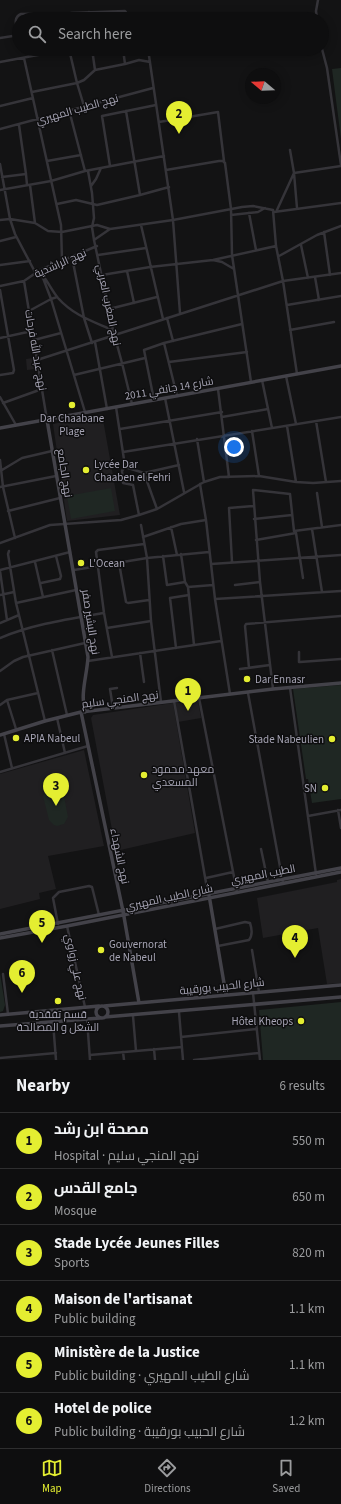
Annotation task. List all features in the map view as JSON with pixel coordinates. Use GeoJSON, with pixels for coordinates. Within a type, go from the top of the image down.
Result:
{"type":"FeatureCollection","features":[{"type":"Feature","properties":{"kind":"street"},"geometry":{"type":"LineString","coordinates":[[316,12],[318,0]]}},
{"type":"Feature","properties":{"kind":"street"},"geometry":{"type":"LineString","coordinates":[[89,12],[125,12]]}},
{"type":"Feature","properties":{"kind":"street"},"geometry":{"type":"LineString","coordinates":[[0,38],[12,36]]}},
{"type":"Feature","properties":{"kind":"street"},"geometry":{"type":"LineString","coordinates":[[0,62],[34,56]]}},
{"type":"Feature","properties":{"kind":"street"},"geometry":{"type":"LineString","coordinates":[[71,56],[84,106]]}},
{"type":"Feature","properties":{"kind":"street"},"geometry":{"type":"LineString","coordinates":[[93,56],[95,70]]}},
{"type":"Feature","properties":{"kind":"street"},"geometry":{"type":"LineString","coordinates":[[124,56],[125,64]]}},
{"type":"Feature","properties":{"kind":"street"},"geometry":{"type":"LineString","coordinates":[[149,56],[173,220],[180,314]]}},
{"type":"Feature","properties":{"kind":"street"},"geometry":{"type":"LineString","coordinates":[[294,173],[341,166],[328,75],[324,56]]}},
{"type":"Feature","properties":{"kind":"street"},"geometry":{"type":"LineString","coordinates":[[24,58],[57,204],[62,232],[62,261]]}},
{"type":"Feature","properties":{"kind":"street"},"geometry":{"type":"LineString","coordinates":[[32,92],[77,83],[84,80],[95,70],[139,60],[150,62]]}},
{"type":"Feature","properties":{"kind":"street","name":"نهج الطيب المهيري"},"geometry":{"type":"LineString","coordinates":[[0,129],[153,88]]}},
{"type":"Feature","properties":{"kind":"street"},"geometry":{"type":"LineString","coordinates":[[0,106],[33,98]]}},
{"type":"Feature","properties":{"kind":"street"},"geometry":{"type":"LineString","coordinates":[[110,166],[101,117],[156,105]]}},
{"type":"Feature","properties":{"kind":"street","name":"نهج المغرب العربي"},"geometry":{"type":"LineString","coordinates":[[69,110],[91,187],[94,218],[92,227],[94,240],[97,246],[114,335],[132,404]]}},
{"type":"Feature","properties":{"kind":"street"},"geometry":{"type":"LineString","coordinates":[[126,111],[140,195]]}},
{"type":"Feature","properties":{"kind":"street"},"geometry":{"type":"LineString","coordinates":[[159,122],[218,112],[231,209],[232,255],[237,296],[251,382]]}},
{"type":"Feature","properties":{"kind":"street"},"geometry":{"type":"LineString","coordinates":[[19,125],[35,223]]}},
{"type":"Feature","properties":{"kind":"street"},"geometry":{"type":"LineString","coordinates":[[290,150],[294,173],[297,208]]}},
{"type":"Feature","properties":{"kind":"street"},"geometry":{"type":"LineString","coordinates":[[47,162],[81,155]]}},
{"type":"Feature","properties":{"kind":"street"},"geometry":{"type":"LineString","coordinates":[[0,190],[51,181],[86,171],[164,156]]}},
{"type":"Feature","properties":{"kind":"street"},"geometry":{"type":"LineString","coordinates":[[166,170],[219,161],[224,162]]}},
{"type":"Feature","properties":{"kind":"street"},"geometry":{"type":"LineString","coordinates":[[0,164],[10,219],[16,237],[35,272]]}},
{"type":"Feature","properties":{"kind":"street"},"geometry":{"type":"LineString","coordinates":[[91,187],[101,168]]}},
{"type":"Feature","properties":{"kind":"street"},"geometry":{"type":"LineString","coordinates":[[294,173],[275,211],[276,246],[287,305],[297,374]]}},
{"type":"Feature","properties":{"kind":"street"},"geometry":{"type":"LineString","coordinates":[[2,177],[26,174]]}},
{"type":"Feature","properties":{"kind":"street"},"geometry":{"type":"LineString","coordinates":[[57,204],[76,200],[97,205],[169,187]]}},
{"type":"Feature","properties":{"kind":"street"},"geometry":{"type":"LineString","coordinates":[[0,220],[10,219],[35,223],[48,231],[62,232],[102,226],[110,229],[141,225],[253,206],[270,208],[275,211],[341,203]]}},
{"type":"Feature","properties":{"kind":"street"},"geometry":{"type":"LineString","coordinates":[[231,215],[258,212],[264,208]]}},
{"type":"Feature","properties":{"kind":"street"},"geometry":{"type":"LineString","coordinates":[[249,213],[256,250]]}},
{"type":"Feature","properties":{"kind":"street"},"geometry":{"type":"LineString","coordinates":[[141,225],[163,319]]}},
{"type":"Feature","properties":{"kind":"street"},"geometry":{"type":"LineString","coordinates":[[278,256],[324,232],[341,226]]}},
{"type":"Feature","properties":{"kind":"street","name":"نهج الراشدية"},"geometry":{"type":"LineString","coordinates":[[94,240],[110,229]]}},
{"type":"Feature","properties":{"kind":"street"},"geometry":{"type":"LineString","coordinates":[[324,232],[330,274]]}},
{"type":"Feature","properties":{"kind":"street"},"geometry":{"type":"LineString","coordinates":[[0,241],[16,237]]}},
{"type":"Feature","properties":{"kind":"street"},"geometry":{"type":"LineString","coordinates":[[302,244],[308,278]]}},
{"type":"Feature","properties":{"kind":"street","name":"نهج الراشدية"},"geometry":{"type":"LineString","coordinates":[[24,281],[35,272],[97,246]]}},
{"type":"Feature","properties":{"kind":"street"},"geometry":{"type":"LineString","coordinates":[[102,275],[150,267],[213,260],[276,246]]}},
{"type":"Feature","properties":{"kind":"street"},"geometry":{"type":"LineString","coordinates":[[98,256],[146,248]]}},
{"type":"Feature","properties":{"kind":"street"},"geometry":{"type":"LineString","coordinates":[[72,257],[84,318],[93,342],[100,369],[107,409]]}},
{"type":"Feature","properties":{"kind":"street"},"geometry":{"type":"LineString","coordinates":[[213,260],[222,262],[234,269]]}},
{"type":"Feature","properties":{"kind":"street"},"geometry":{"type":"LineString","coordinates":[[0,265],[30,261]]}},
{"type":"Feature","properties":{"kind":"street"},"geometry":{"type":"LineString","coordinates":[[40,270],[57,297],[69,309],[84,318],[113,330]]}},
{"type":"Feature","properties":{"kind":"street"},"geometry":{"type":"LineString","coordinates":[[128,271],[134,303]]}},
{"type":"Feature","properties":{"kind":"street"},"geometry":{"type":"LineString","coordinates":[[37,360],[283,281],[341,273]]}},
{"type":"Feature","properties":{"kind":"street"},"geometry":{"type":"LineString","coordinates":[[42,274],[85,412]]}},
{"type":"Feature","properties":{"kind":"street"},"geometry":{"type":"LineString","coordinates":[[315,277],[319,300]]}},
{"type":"Feature","properties":{"kind":"street"},"geometry":{"type":"LineString","coordinates":[[0,286],[24,281]]}},
{"type":"Feature","properties":{"kind":"street","name":"نهج عبد الله فرحات"},"geometry":{"type":"LineString","coordinates":[[24,281],[47,420]]}},
{"type":"Feature","properties":{"kind":"street"},"geometry":{"type":"LineString","coordinates":[[0,290],[14,370],[12,372],[0,375]]}},
{"type":"Feature","properties":{"kind":"street"},"geometry":{"type":"LineString","coordinates":[[109,309],[157,296]]}},
{"type":"Feature","properties":{"kind":"street"},"geometry":{"type":"LineString","coordinates":[[287,305],[341,296]]}},
{"type":"Feature","properties":{"kind":"street"},"geometry":{"type":"LineString","coordinates":[[29,311],[57,297]]}},
{"type":"Feature","properties":{"kind":"street"},"geometry":{"type":"LineString","coordinates":[[167,318],[173,341]]}},
{"type":"Feature","properties":{"kind":"street"},"geometry":{"type":"LineString","coordinates":[[290,330],[334,322]]}},
{"type":"Feature","properties":{"kind":"street"},"geometry":{"type":"LineString","coordinates":[[154,400],[144,349],[242,324]]}},
{"type":"Feature","properties":{"kind":"street"},"geometry":{"type":"LineString","coordinates":[[0,338],[32,331]]}},
{"type":"Feature","properties":{"kind":"street"},"geometry":{"type":"LineString","coordinates":[[34,340],[61,333]]}},
{"type":"Feature","properties":{"kind":"street"},"geometry":{"type":"LineString","coordinates":[[164,344],[177,396]]}},
{"type":"Feature","properties":{"kind":"street"},"geometry":{"type":"LineString","coordinates":[[169,362],[247,352]]}},
{"type":"Feature","properties":{"kind":"street"},"geometry":{"type":"LineString","coordinates":[[74,375],[145,358]]}},
{"type":"Feature","properties":{"kind":"street","name":"شارع 14 جانفي 2011"},"geometry":{"type":"LineString","coordinates":[[0,428],[341,366]]}},
{"type":"Feature","properties":{"kind":"street"},"geometry":{"type":"LineString","coordinates":[[286,376],[296,424]]}},
{"type":"Feature","properties":{"kind":"street"},"geometry":{"type":"LineString","coordinates":[[262,380],[272,428]]}},
{"type":"Feature","properties":{"kind":"street"},"geometry":{"type":"LineString","coordinates":[[3,403],[42,389]]}},
{"type":"Feature","properties":{"kind":"street"},"geometry":{"type":"LineString","coordinates":[[218,389],[229,477]]}},
{"type":"Feature","properties":{"kind":"street"},"geometry":{"type":"LineString","coordinates":[[0,397],[16,425]]}},
{"type":"Feature","properties":{"kind":"street"},"geometry":{"type":"LineString","coordinates":[[165,398],[184,492]]}},
{"type":"Feature","properties":{"kind":"street"},"geometry":{"type":"LineString","coordinates":[[116,407],[125,465],[122,471],[123,483],[133,485],[139,516]]}},
{"type":"Feature","properties":{"kind":"street"},"geometry":{"type":"LineString","coordinates":[[222,417],[268,409]]}},
{"type":"Feature","properties":{"kind":"street"},"geometry":{"type":"LineString","coordinates":[[120,429],[222,412]]}},
{"type":"Feature","properties":{"kind":"street"},"geometry":{"type":"LineString","coordinates":[[123,452],[341,417]]}},
{"type":"Feature","properties":{"kind":"street","name":"نهج الجامع"},"geometry":{"type":"LineString","coordinates":[[47,420],[66,535]]}},
{"type":"Feature","properties":{"kind":"street"},"geometry":{"type":"LineString","coordinates":[[316,421],[326,482]]}},
{"type":"Feature","properties":{"kind":"street"},"geometry":{"type":"LineString","coordinates":[[287,426],[296,482]]}},
{"type":"Feature","properties":{"kind":"street"},"geometry":{"type":"LineString","coordinates":[[252,431],[258,476]]}},
{"type":"Feature","properties":{"kind":"street"},"geometry":{"type":"LineString","coordinates":[[197,440],[204,482]]}},
{"type":"Feature","properties":{"kind":"street"},"geometry":{"type":"LineString","coordinates":[[2,470],[18,459],[53,451]]}},
{"type":"Feature","properties":{"kind":"street"},"geometry":{"type":"LineString","coordinates":[[0,460],[2,470],[2,487],[15,538]]}},
{"type":"Feature","properties":{"kind":"street"},"geometry":{"type":"LineString","coordinates":[[125,465],[128,468],[144,473],[179,465]]}},
{"type":"Feature","properties":{"kind":"street"},"geometry":{"type":"LineString","coordinates":[[144,473],[157,509]]}},
{"type":"Feature","properties":{"kind":"street"},"geometry":{"type":"LineString","coordinates":[[2,487],[57,476]]}},
{"type":"Feature","properties":{"kind":"street"},"geometry":{"type":"LineString","coordinates":[[0,543],[50,525],[121,520],[139,516],[157,509],[184,492],[204,482],[220,477],[258,476],[296,482],[341,481]]}},
{"type":"Feature","properties":{"kind":"street"},"geometry":{"type":"LineString","coordinates":[[200,484],[206,520],[213,585],[230,694]]}},
{"type":"Feature","properties":{"kind":"street"},"geometry":{"type":"LineString","coordinates":[[273,689],[260,582],[253,506],[253,490],[289,494],[301,558],[303,578]]}},
{"type":"Feature","properties":{"kind":"street"},"geometry":{"type":"LineString","coordinates":[[317,493],[322,527]]}},
{"type":"Feature","properties":{"kind":"street"},"geometry":{"type":"LineString","coordinates":[[8,511],[60,498]]}},
{"type":"Feature","properties":{"kind":"street"},"geometry":{"type":"LineString","coordinates":[[232,562],[229,508],[253,506]]}},
{"type":"Feature","properties":{"kind":"street"},"geometry":{"type":"LineString","coordinates":[[254,519],[292,515]]}},
{"type":"Feature","properties":{"kind":"street"},"geometry":{"type":"LineString","coordinates":[[143,537],[186,523],[206,520]]}},
{"type":"Feature","properties":{"kind":"street"},"geometry":{"type":"LineString","coordinates":[[141,525],[147,558],[151,621],[161,702]]}},
{"type":"Feature","properties":{"kind":"street"},"geometry":{"type":"LineString","coordinates":[[256,540],[322,527],[341,525]]}},
{"type":"Feature","properties":{"kind":"street"},"geometry":{"type":"LineString","coordinates":[[172,528],[177,555]]}},
{"type":"Feature","properties":{"kind":"street"},"geometry":{"type":"LineString","coordinates":[[312,529],[322,592]]}},
{"type":"Feature","properties":{"kind":"street","name":"نهج البشير صفر"},"geometry":{"type":"LineString","coordinates":[[66,535],[74,570],[80,617],[88,661],[83,686],[83,712]]}},
{"type":"Feature","properties":{"kind":"street"},"geometry":{"type":"LineString","coordinates":[[112,657],[104,613],[96,552],[98,550],[144,544]]}},
{"type":"Feature","properties":{"kind":"street"},"geometry":{"type":"LineString","coordinates":[[9,551],[8,554],[16,603],[45,721]]}},
{"type":"Feature","properties":{"kind":"street"},"geometry":{"type":"LineString","coordinates":[[7,620],[0,571],[70,552]]}},
{"type":"Feature","properties":{"kind":"street"},"geometry":{"type":"LineString","coordinates":[[74,570],[147,558],[209,552]]}},
{"type":"Feature","properties":{"kind":"street"},"geometry":{"type":"LineString","coordinates":[[182,554],[185,582],[188,587],[194,645]]}},
{"type":"Feature","properties":{"kind":"street"},"geometry":{"type":"LineString","coordinates":[[211,564],[341,555]]}},
{"type":"Feature","properties":{"kind":"street"},"geometry":{"type":"LineString","coordinates":[[40,583],[60,579],[61,576],[56,556]]}},
{"type":"Feature","properties":{"kind":"street"},"geometry":{"type":"LineString","coordinates":[[163,556],[168,585],[185,582]]}},
{"type":"Feature","properties":{"kind":"street"},"geometry":{"type":"LineString","coordinates":[[36,562],[43,597]]}},
{"type":"Feature","properties":{"kind":"street"},"geometry":{"type":"LineString","coordinates":[[120,563],[126,602],[149,600]]}},
{"type":"Feature","properties":{"kind":"street"},"geometry":{"type":"LineString","coordinates":[[235,585],[260,582]]}},
{"type":"Feature","properties":{"kind":"street"},"geometry":{"type":"LineString","coordinates":[[188,587],[213,585]]}},
{"type":"Feature","properties":{"kind":"street"},"geometry":{"type":"LineString","coordinates":[[16,603],[76,590]]}},
{"type":"Feature","properties":{"kind":"street"},"geometry":{"type":"LineString","coordinates":[[215,599],[341,591]]}},
{"type":"Feature","properties":{"kind":"street"},"geometry":{"type":"LineString","coordinates":[[0,595],[14,592]]}},
{"type":"Feature","properties":{"kind":"street"},"geometry":{"type":"LineString","coordinates":[[176,648],[170,598],[189,595]]}},
{"type":"Feature","properties":{"kind":"street"},"geometry":{"type":"LineString","coordinates":[[0,638],[48,623],[104,613]]}},
{"type":"Feature","properties":{"kind":"street"},"geometry":{"type":"LineString","coordinates":[[0,623],[19,615]]}},
{"type":"Feature","properties":{"kind":"street"},"geometry":{"type":"LineString","coordinates":[[249,668],[246,625],[341,616]]}},
{"type":"Feature","properties":{"kind":"street"},"geometry":{"type":"LineString","coordinates":[[107,628],[151,621]]}},
{"type":"Feature","properties":{"kind":"street"},"geometry":{"type":"LineString","coordinates":[[88,661],[221,641]]}},
{"type":"Feature","properties":{"kind":"street"},"geometry":{"type":"LineString","coordinates":[[0,671],[14,661],[29,656],[85,643]]}},
{"type":"Feature","properties":{"kind":"street"},"geometry":{"type":"LineString","coordinates":[[52,650],[67,715]]}},
{"type":"Feature","properties":{"kind":"street"},"geometry":{"type":"LineString","coordinates":[[299,652],[299,662],[341,659]]}},
{"type":"Feature","properties":{"kind":"street"},"geometry":{"type":"LineString","coordinates":[[140,653],[144,682]]}},
{"type":"Feature","properties":{"kind":"street"},"geometry":{"type":"LineString","coordinates":[[240,669],[270,665]]}},
{"type":"Feature","properties":{"kind":"street","name":"نهج المنجي سليم"},"geometry":{"type":"LineString","coordinates":[[2,734],[67,715],[83,712],[273,689],[341,683]]}},
{"type":"Feature","properties":{"kind":"street"},"geometry":{"type":"LineString","coordinates":[[113,708],[110,689],[117,688]]}},
{"type":"Feature","properties":{"kind":"street"},"geometry":{"type":"LineString","coordinates":[[290,688],[316,875],[341,868]]}},
{"type":"Feature","properties":{"kind":"street"},"geometry":{"type":"LineString","coordinates":[[0,704],[7,700],[38,693]]}},
{"type":"Feature","properties":{"kind":"street"},"geometry":{"type":"LineString","coordinates":[[248,693],[283,882]]}},
{"type":"Feature","properties":{"kind":"street"},"geometry":{"type":"LineString","coordinates":[[199,698],[237,890]]}},
{"type":"Feature","properties":{"kind":"street"},"geometry":{"type":"LineString","coordinates":[[7,700],[16,729]]}},
{"type":"Feature","properties":{"kind":"street"},"geometry":{"type":"LineString","coordinates":[[174,701],[226,995]]}},
{"type":"Feature","properties":{"kind":"street","name":"نهج الشهداء"},"geometry":{"type":"LineString","coordinates":[[83,712],[88,746],[123,913],[139,1003]]}},
{"type":"Feature","properties":{"kind":"street"},"geometry":{"type":"LineString","coordinates":[[56,718],[65,753]]}},
{"type":"Feature","properties":{"kind":"street"},"geometry":{"type":"LineString","coordinates":[[2,734],[12,768]]}},
{"type":"Feature","properties":{"kind":"street"},"geometry":{"type":"LineString","coordinates":[[0,772],[88,746]]}},
{"type":"Feature","properties":{"kind":"street"},"geometry":{"type":"LineString","coordinates":[[308,816],[340,810],[341,828]]}},
{"type":"Feature","properties":{"kind":"street"},"geometry":{"type":"LineString","coordinates":[[261,849],[268,882]]}},
{"type":"Feature","properties":{"kind":"street"},"geometry":{"type":"LineString","coordinates":[[206,878],[233,872]]}},
{"type":"Feature","properties":{"kind":"street","name":"شارع الطيب المهيري"},"geometry":{"type":"LineString","coordinates":[[0,938],[67,926],[237,890],[316,875],[341,872]]}},
{"type":"Feature","properties":{"kind":"street","name":"الطيب المهيري"},"geometry":{"type":"LineString","coordinates":[[237,890],[268,882],[283,882]]}},
{"type":"Feature","properties":{"kind":"street"},"geometry":{"type":"LineString","coordinates":[[58,924],[53,898],[56,893],[89,886],[94,890],[99,916]]}},
{"type":"Feature","properties":{"kind":"street"},"geometry":{"type":"LineString","coordinates":[[0,934],[123,913]]}},
{"type":"Feature","properties":{"kind":"street"},"geometry":{"type":"LineString","coordinates":[[215,929],[245,922],[250,923],[252,935],[249,940],[218,946]]}},
{"type":"Feature","properties":{"kind":"street","name":"نهج علي زواوي"},"geometry":{"type":"LineString","coordinates":[[67,926],[85,1007]]}},
{"type":"Feature","properties":{"kind":"street"},"geometry":{"type":"LineString","coordinates":[[252,950],[259,992]]}},
{"type":"Feature","properties":{"kind":"street"},"geometry":{"type":"LineString","coordinates":[[3,974],[8,1014]]}},
{"type":"Feature","properties":{"kind":"street","name":"شارع الحبيب بورقيبة"},"geometry":{"type":"LineString","coordinates":[[104,1006],[341,984]]}},
{"type":"Feature","properties":{"kind":"street"},"geometry":{"type":"LineString","coordinates":[[253,992],[260,1060]]}},
{"type":"Feature","properties":{"kind":"street","name":"شارع الحبيب بورقيبة"},"geometry":{"type":"LineString","coordinates":[[105,1017],[133,1016],[341,997]]}},
{"type":"Feature","properties":{"kind":"street"},"geometry":{"type":"LineString","coordinates":[[99,1006],[96,1012],[100,1018]]}},
{"type":"Feature","properties":{"kind":"street"},"geometry":{"type":"LineString","coordinates":[[0,1014],[99,1006],[104,1006],[108,1011],[105,1017],[87,1020],[0,1026]]}},
{"type":"Feature","properties":{"kind":"street"},"geometry":{"type":"LineString","coordinates":[[179,1012],[183,1060]]}},
{"type":"Feature","properties":{"kind":"street"},"geometry":{"type":"LineString","coordinates":[[133,1016],[136,1051]]}},
{"type":"Feature","properties":{"kind":"street"},"geometry":{"type":"LineString","coordinates":[[87,1020],[90,1060]]}},
{"type":"Feature","properties":{"kind":"street"},"geometry":{"type":"LineString","coordinates":[[53,1022],[56,1060]]}},
{"type":"Feature","properties":{"kind":"street"},"geometry":{"type":"LineString","coordinates":[[182,1037],[257,1029]]}},
{"type":"Feature","properties":{"kind":"street"},"geometry":{"type":"LineString","coordinates":[[90,1054],[182,1047]]}},
{"type":"Feature","properties":{"kind":"street"},"geometry":{"type":"LineString","coordinates":[[154,1049],[155,1060]]}},
{"type":"Feature","properties":{"kind":"street"},"geometry":{"type":"LineString","coordinates":[[123,1052],[124,1060]]}},
{"type":"Feature","properties":{"kind":"street"},"geometry":{"type":"LineString","coordinates":[[0,1058],[56,1053]]}},
{"type":"Feature","properties":{"kind":"street"},"geometry":{"type":"LineString","coordinates":[[194,1060],[259,1053]]}},
{"type":"Feature","properties":{"kind":"shaded area"},"geometry":{"type":"Polygon","coordinates":[[[341,68],[341,139],[332,69],[341,68]]]}},
{"type":"Feature","properties":{"kind":"shaded area"},"geometry":{"type":"Polygon","coordinates":[[[33,358],[35,369],[27,370],[26,359],[33,358]]]}},
{"type":"Feature","properties":{"kind":"shaded area","name":"Lycée Dar Chaaben el Fehri"},"geometry":{"type":"Polygon","coordinates":[[[102,414],[120,515],[67,521],[53,424],[102,414]]]}},
{"type":"Feature","properties":{"kind":"shaded area"},"geometry":{"type":"Polygon","coordinates":[[[111,488],[115,511],[71,519],[67,496],[111,488]]]}},
{"type":"Feature","properties":{"kind":"shaded area"},"geometry":{"type":"Polygon","coordinates":[[[341,685],[341,799],[312,803],[308,779],[306,779],[293,689],[341,685]]]}},
{"type":"Feature","properties":{"kind":"shaded area"},"geometry":{"type":"Polygon","coordinates":[[[198,700],[201,718],[178,722],[175,703],[198,700]]]}},
{"type":"Feature","properties":{"kind":"shaded area","name":"معهد محمود المسعدي"},"geometry":{"type":"Polygon","coordinates":[[[173,703],[195,833],[116,851],[91,718],[93,715],[173,703]]]}},
{"type":"Feature","properties":{"kind":"shaded area"},"geometry":{"type":"Polygon","coordinates":[[[84,750],[104,846],[48,856],[56,889],[39,893],[40,899],[0,909],[0,774],[84,750]]]}},
{"type":"Feature","properties":{"kind":"shaded area"},"geometry":{"type":"Polygon","coordinates":[[[51,786],[58,786],[63,791],[68,817],[64,824],[57,826],[49,820],[43,796],[46,790],[51,786]]]}},
{"type":"Feature","properties":{"kind":"shaded area"},"geometry":{"type":"Polygon","coordinates":[[[341,879],[341,983],[327,984],[318,928],[263,938],[257,898],[337,882],[337,880],[341,879]]]}},
{"type":"Feature","properties":{"kind":"shaded area"},"geometry":{"type":"Polygon","coordinates":[[[0,973],[5,1005],[3,1011],[0,1012],[0,973]]]}},
{"type":"Feature","properties":{"kind":"shaded area","name":"Hôtel Kheops"},"geometry":{"type":"Polygon","coordinates":[[[341,1002],[341,1060],[263,1060],[259,1010],[341,1002]]]}},
{"type":"Feature","properties":{"kind":"place","name":"جامع القدس"},"geometry":{"type":"Point","coordinates":[179,134]}},
{"type":"Feature","properties":{"kind":"place","name":"Dar Chaabane Plage"},"geometry":{"type":"Point","coordinates":[72,405]}},
{"type":"Feature","properties":{"kind":"place","name":"Lycée Dar Chaaben el Fehri"},"geometry":{"type":"Point","coordinates":[86,470]}},
{"type":"Feature","properties":{"kind":"place","name":"L'Ocean"},"geometry":{"type":"Point","coordinates":[81,563]}},
{"type":"Feature","properties":{"kind":"place","name":"Dar Ennasr"},"geometry":{"type":"Point","coordinates":[247,679]}},
{"type":"Feature","properties":{"kind":"place","name":"مصحة ابن رشد"},"geometry":{"type":"Point","coordinates":[188,711]}},
{"type":"Feature","properties":{"kind":"place","name":"APIA Nabeul"},"geometry":{"type":"Point","coordinates":[16,738]}},
{"type":"Feature","properties":{"kind":"place","name":"Stade Nabeulien"},"geometry":{"type":"Point","coordinates":[332,739]}},
{"type":"Feature","properties":{"kind":"place","name":"معهد محمود المسعدي"},"geometry":{"type":"Point","coordinates":[144,775]}},
{"type":"Feature","properties":{"kind":"place","name":"SN"},"geometry":{"type":"Point","coordinates":[325,788]}},
{"type":"Feature","properties":{"kind":"place","name":"Stade Lycée Jeunes Filles"},"geometry":{"type":"Point","coordinates":[56,806]}},
{"type":"Feature","properties":{"kind":"place","name":"Ministère de la Justice"},"geometry":{"type":"Point","coordinates":[42,943]}},
{"type":"Feature","properties":{"kind":"place","name":"Gouvernorat de Nabeul"},"geometry":{"type":"Point","coordinates":[101,950]}},
{"type":"Feature","properties":{"kind":"place","name":"Maison de l'artisanat"},"geometry":{"type":"Point","coordinates":[295,958]}},
{"type":"Feature","properties":{"kind":"place","name":"Hotel de police"},"geometry":{"type":"Point","coordinates":[22,993]}},
{"type":"Feature","properties":{"kind":"place","name":"قسم تفقدية الشغل و المصالحة"},"geometry":{"type":"Point","coordinates":[58,1001]}},
{"type":"Feature","properties":{"kind":"place","name":"Hôtel Kheops"},"geometry":{"type":"Point","coordinates":[301,1021]}}]}
